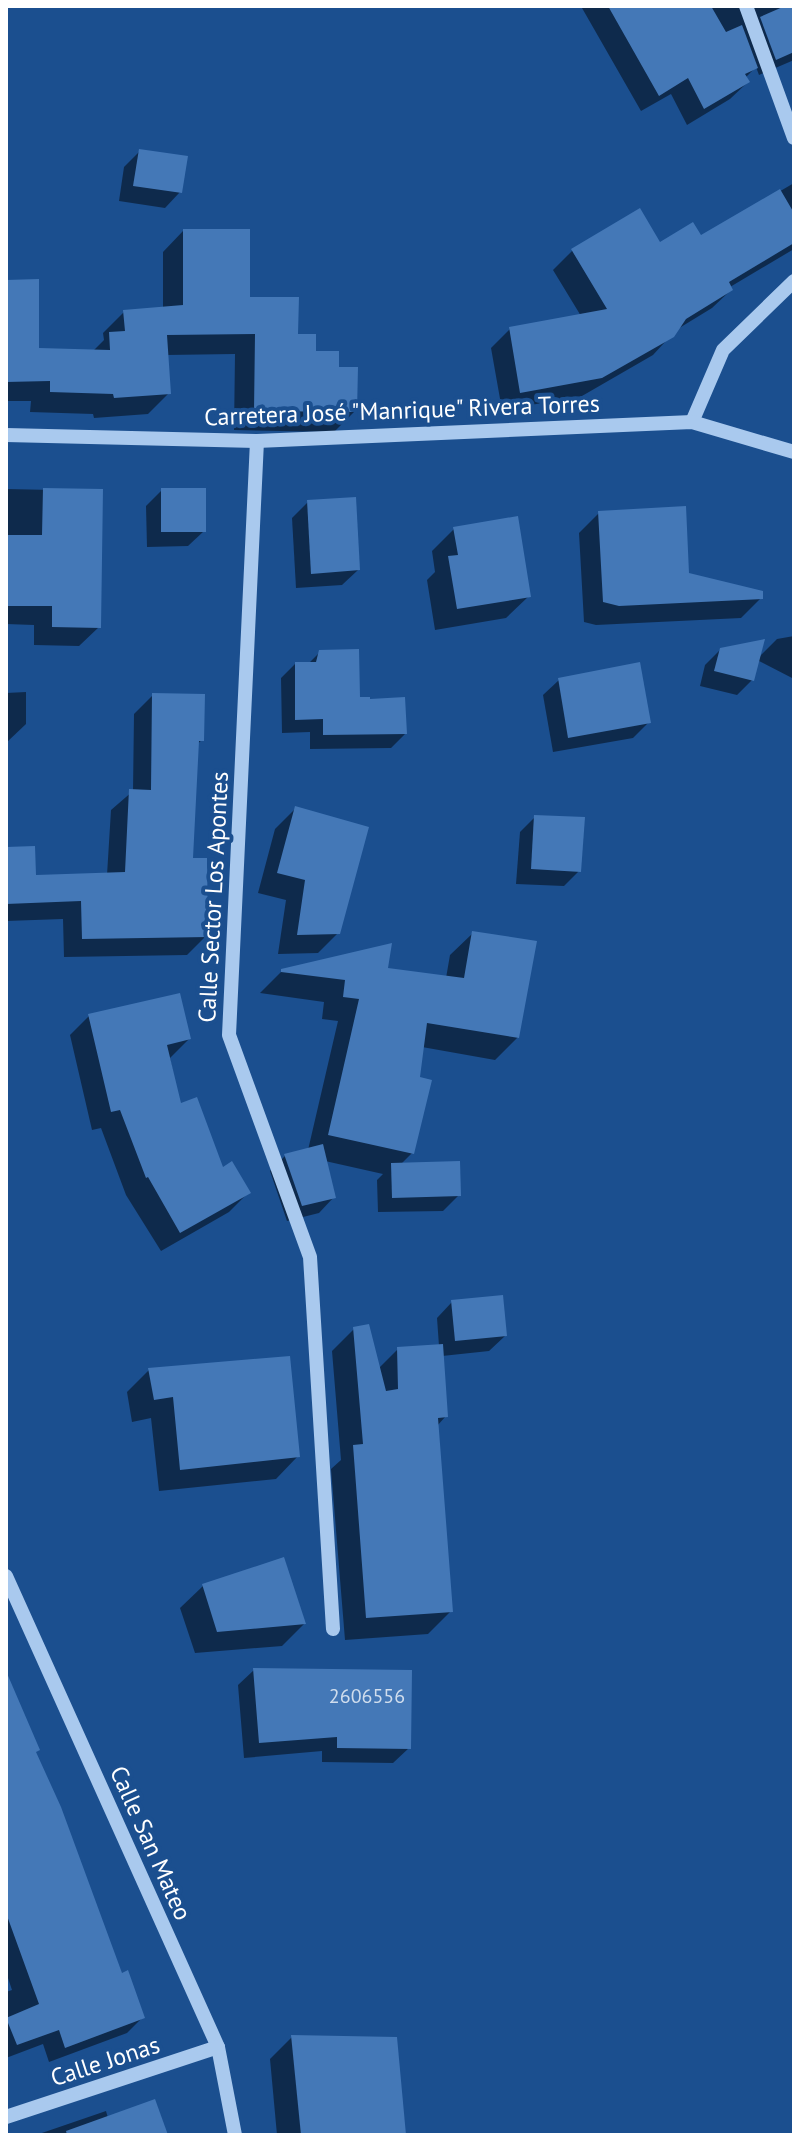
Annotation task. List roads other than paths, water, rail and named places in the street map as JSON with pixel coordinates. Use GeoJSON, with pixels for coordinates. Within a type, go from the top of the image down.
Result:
{"type":"FeatureCollection","features":[{"type":"Feature","properties":{"kind":"street"},"geometry":{"type":"LineString","coordinates":[[746,6],[794,138]]}},
{"type":"Feature","properties":{"kind":"street"},"geometry":{"type":"LineString","coordinates":[[692,422],[723,350],[794,281]]}},
{"type":"Feature","properties":{"kind":"street","name":"Carretera José \"Manrique\" Rivera Torres"},"geometry":{"type":"LineString","coordinates":[[6,435],[257,441],[692,422],[794,452]]}},
{"type":"Feature","properties":{"kind":"street","name":"Calle Sector Los Apontes"},"geometry":{"type":"LineString","coordinates":[[257,441],[229,1035],[310,1257],[333,1629]]}},
{"type":"Feature","properties":{"kind":"street","name":"Calle San Mateo"},"geometry":{"type":"LineString","coordinates":[[6,1576],[218,2047],[235,2135]]}},
{"type":"Feature","properties":{"kind":"street","name":"Calle Jonas"},"geometry":{"type":"LineString","coordinates":[[6,2117],[218,2047]]}}]}
